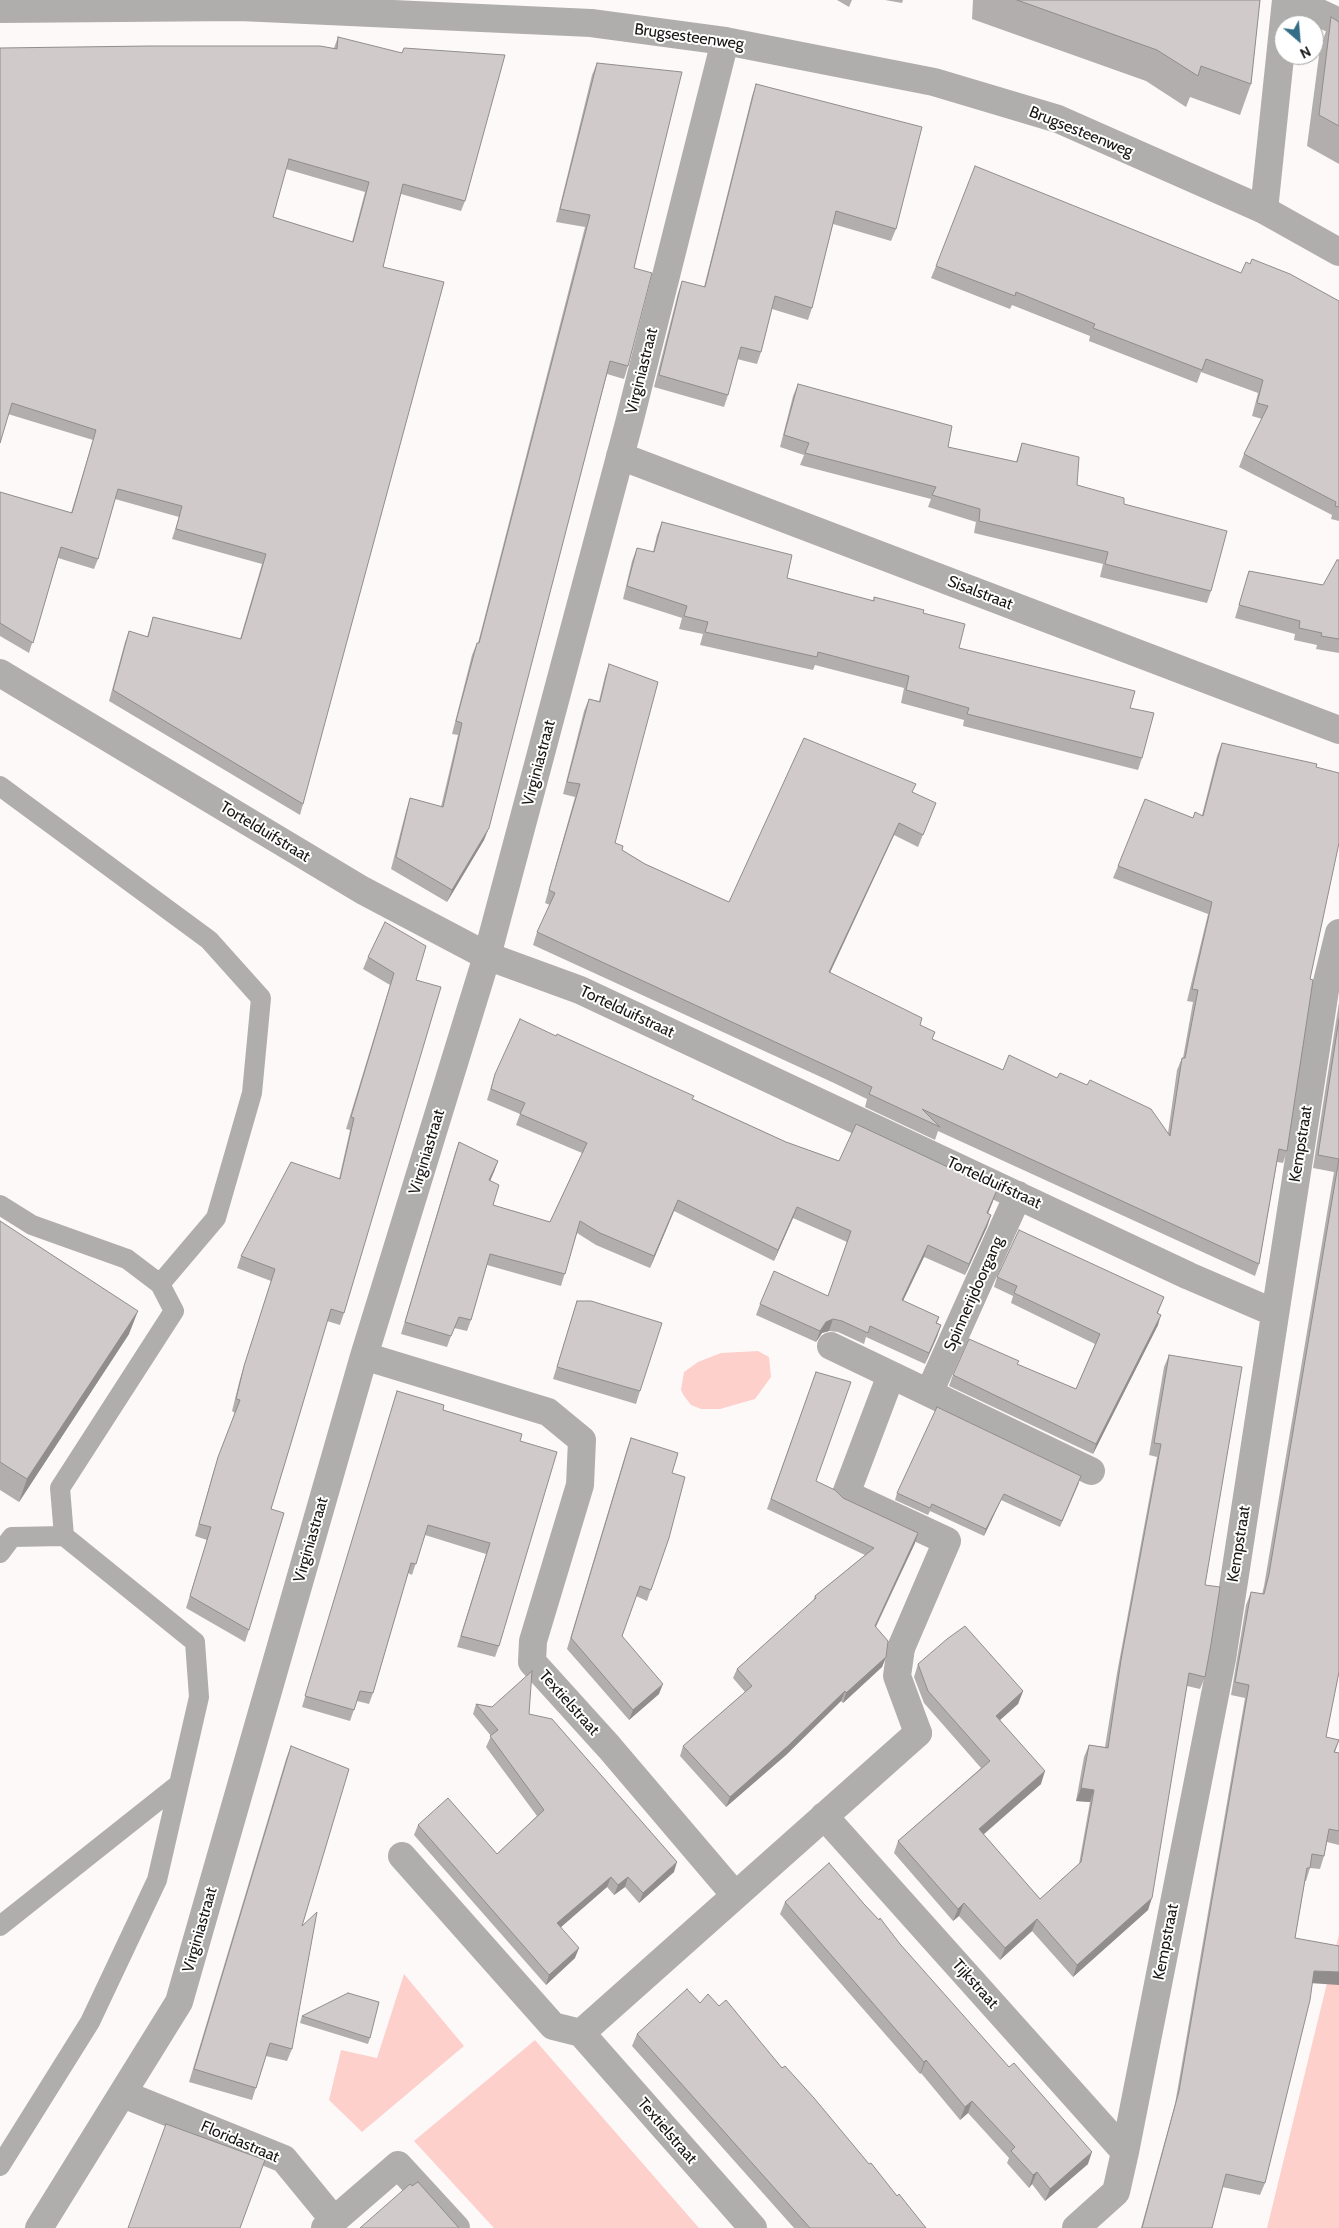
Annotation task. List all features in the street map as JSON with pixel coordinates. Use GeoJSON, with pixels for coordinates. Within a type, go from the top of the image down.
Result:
{"type":"FeatureCollection","features":[{"type":"Feature","properties":{"kind":"street"},"geometry":{"type":"LineString","coordinates":[[1264,210],[1286,0]]}},
{"type":"Feature","properties":{"kind":"street"},"geometry":{"type":"LineString","coordinates":[[1292,0],[1339,22]]}},
{"type":"Feature","properties":{"kind":"street","name":"Brugsesteenweg"},"geometry":{"type":"LineString","coordinates":[[0,9],[242,3],[583,22],[725,41],[934,82],[1058,119],[1264,210],[1339,252]]}},
{"type":"Feature","properties":{"kind":"street","name":"Virginiastraat"},"geometry":{"type":"LineString","coordinates":[[39,2228],[179,2002],[364,1356],[487,956],[620,456],[725,41]]}},
{"type":"Feature","properties":{"kind":"street","name":"Sisalstraat"},"geometry":{"type":"LineString","coordinates":[[620,456],[1339,730]]}},
{"type":"Feature","properties":{"kind":"street","name":"Tortelduifstraat"},"geometry":{"type":"LineString","coordinates":[[0,673],[362,890],[487,956],[580,990],[1189,1276],[1275,1313]]}},
{"type":"Feature","properties":{"kind":"street","name":"Kempstraat"},"geometry":{"type":"LineString","coordinates":[[1076,2228],[1116,2192],[1125,2152],[1222,1659],[1326,990],[1339,933]]}},
{"type":"Feature","properties":{"kind":"street","name":"Spinnerijdoorgang"},"geometry":{"type":"LineString","coordinates":[[929,1392],[1018,1195]]}},
{"type":"Feature","properties":{"kind":"street"},"geometry":{"type":"LineString","coordinates":[[831,1346],[1091,1471]]}},
{"type":"Feature","properties":{"kind":"street","name":"Textielstraat"},"geometry":{"type":"LineString","coordinates":[[364,1356],[548,1412],[582,1440],[580,1485],[533,1641],[532,1662],[609,1747],[735,1895]]}},
{"type":"Feature","properties":{"kind":"street"},"geometry":{"type":"LineString","coordinates":[[402,1856],[553,2026],[581,2033],[918,1733],[897,1676],[901,1648],[948,1541],[846,1494],[891,1375]]}},
{"type":"Feature","properties":{"kind":"street","name":"Tijkstraat"},"geometry":{"type":"LineString","coordinates":[[824,1816],[1125,2152]]}},
{"type":"Feature","properties":{"kind":"street","name":"Textielstraat"},"geometry":{"type":"LineString","coordinates":[[581,2033],[753,2228]]}},
{"type":"Feature","properties":{"kind":"street","name":"Floridastraat"},"geometry":{"type":"LineString","coordinates":[[123,2094],[284,2159],[329,2224],[398,2165],[456,2228]]}},
{"type":"Feature","properties":{"kind":"lane"},"geometry":{"type":"LineString","coordinates":[[0,786],[209,940],[262,998],[252,1093],[216,1218],[160,1284]]}},
{"type":"Feature","properties":{"kind":"lane"},"geometry":{"type":"LineString","coordinates":[[0,1204],[32,1225],[127,1259],[160,1284],[174,1311],[60,1488],[64,1536]]}},
{"type":"Feature","properties":{"kind":"lane"},"geometry":{"type":"LineString","coordinates":[[0,1553],[12,1537],[64,1536],[195,1642],[200,1697],[157,1880],[90,2022],[0,2166]]}},
{"type":"Feature","properties":{"kind":"lane"},"geometry":{"type":"LineString","coordinates":[[0,1926],[179,1784]]}},
{"type":"Feature","properties":{"kind":"shaded area"},"geometry":{"type":"Polygon","coordinates":[[[758,1351],[769,1357],[771,1377],[755,1399],[720,1409],[701,1409],[691,1405],[684,1396],[681,1390],[684,1372],[698,1362],[721,1353],[758,1351]]]}},
{"type":"Feature","properties":{"kind":"shaded area"},"geometry":{"type":"Polygon","coordinates":[[[1339,1934],[1339,2228],[1267,2228],[1268,2224],[1339,1934]]]}},
{"type":"Feature","properties":{"kind":"shaded area"},"geometry":{"type":"Polygon","coordinates":[[[404,1974],[464,2046],[362,2132],[329,2100],[341,2050],[377,2058],[404,1974]]]}},
{"type":"Feature","properties":{"kind":"shaded area"},"geometry":{"type":"Polygon","coordinates":[[[535,2040],[699,2228],[494,2228],[414,2141],[535,2040]]]}},
{"type":"Feature","properties":{"kind":"building"},"geometry":{"type":"Polygon","coordinates":[[[1017,0],[1260,0],[1251,84],[1201,66],[1198,76],[1157,50],[1017,0]]]}},
{"type":"Feature","properties":{"kind":"building"},"geometry":{"type":"Polygon","coordinates":[[[1331,17],[1339,22],[1339,126],[1319,115],[1331,17]]]}},
{"type":"Feature","properties":{"kind":"building"},"geometry":{"type":"Polygon","coordinates":[[[338,37],[402,53],[404,48],[505,55],[465,201],[403,184],[383,267],[444,282],[303,804],[113,690],[129,631],[148,637],[153,617],[241,639],[266,554],[176,529],[182,506],[118,489],[98,559],[61,547],[33,643],[0,623],[0,492],[72,513],[96,430],[12,403],[0,443],[0,48],[320,46],[337,49],[338,37]],[[289,159],[273,217],[353,242],[369,182],[289,159]]]}},
{"type":"Feature","properties":{"kind":"building"},"geometry":{"type":"Polygon","coordinates":[[[597,63],[682,72],[634,268],[652,273],[628,366],[610,361],[489,828],[452,890],[396,857],[410,798],[443,807],[462,723],[456,721],[477,643],[479,643],[590,215],[560,209],[597,63]]]}},
{"type":"Feature","properties":{"kind":"building"},"geometry":{"type":"Polygon","coordinates":[[[756,84],[922,127],[896,229],[836,211],[812,308],[775,296],[761,352],[741,347],[728,395],[659,375],[682,281],[705,287],[756,84]]]}},
{"type":"Feature","properties":{"kind":"building"},"geometry":{"type":"Polygon","coordinates":[[[975,166],[1241,273],[1246,262],[1250,264],[1252,259],[1290,274],[1339,301],[1339,507],[1335,506],[1336,502],[1244,454],[1268,406],[1257,403],[1263,380],[1206,359],[1202,370],[1093,328],[1095,324],[1016,292],[1015,296],[936,266],[975,166]]]}},
{"type":"Feature","properties":{"kind":"building"},"geometry":{"type":"Polygon","coordinates":[[[798,384],[952,426],[948,447],[1017,462],[1022,443],[1079,457],[1077,485],[1124,498],[1124,504],[1227,531],[1211,591],[1105,564],[1108,552],[979,521],[980,509],[932,495],[936,487],[805,453],[809,443],[784,435],[798,384]]]}},
{"type":"Feature","properties":{"kind":"building"},"geometry":{"type":"Polygon","coordinates":[[[662,522],[792,555],[787,578],[874,601],[874,597],[924,610],[923,613],[965,624],[959,648],[1135,691],[1130,708],[1154,713],[1142,758],[967,714],[969,708],[906,690],[909,676],[818,652],[817,657],[705,632],[708,622],[684,616],[687,606],[627,586],[637,548],[654,552],[662,522]]]}},
{"type":"Feature","properties":{"kind":"building"},"geometry":{"type":"Polygon","coordinates":[[[1337,560],[1339,560],[1339,639],[1321,636],[1322,633],[1299,628],[1300,621],[1239,605],[1249,571],[1323,585],[1337,560]]]}},
{"type":"Feature","properties":{"kind":"building"},"geometry":{"type":"Polygon","coordinates":[[[609,664],[658,682],[615,843],[623,846],[622,850],[645,864],[729,902],[804,738],[916,784],[912,792],[936,803],[923,835],[899,823],[829,972],[922,1018],[920,1025],[935,1032],[932,1039],[1003,1070],[1009,1055],[1057,1078],[1060,1073],[1087,1085],[1090,1080],[1151,1109],[1170,1136],[1182,1058],[1185,1058],[1198,990],[1192,989],[1212,902],[1118,866],[1145,799],[1193,818],[1195,812],[1203,816],[1222,743],[1317,764],[1316,767],[1339,773],[1339,843],[1310,979],[1313,980],[1287,1151],[1279,1149],[1259,1264],[922,1109],[940,1127],[869,1094],[872,1087],[537,932],[555,893],[549,890],[580,784],[567,782],[589,699],[600,702],[609,664]]]}},
{"type":"Feature","properties":{"kind":"building"},"geometry":{"type":"Polygon","coordinates":[[[385,922],[426,946],[416,980],[441,987],[344,1313],[331,1309],[271,1509],[284,1513],[249,1630],[190,1596],[211,1527],[199,1524],[218,1457],[240,1400],[236,1399],[244,1366],[275,1269],[241,1256],[291,1162],[340,1179],[354,1118],[351,1117],[394,973],[368,957],[385,922]]]}},
{"type":"Feature","properties":{"kind":"building"},"geometry":{"type":"Polygon","coordinates":[[[520,1019],[694,1096],[692,1099],[786,1142],[839,1161],[856,1124],[997,1190],[987,1213],[991,1215],[969,1264],[928,1245],[902,1300],[939,1317],[936,1323],[941,1325],[929,1353],[870,1326],[868,1333],[833,1319],[826,1322],[820,1331],[760,1304],[774,1271],[828,1296],[851,1231],[797,1207],[778,1250],[678,1200],[654,1256],[600,1233],[580,1221],[565,1274],[490,1254],[471,1320],[459,1317],[451,1336],[405,1322],[459,1142],[498,1161],[489,1180],[499,1185],[493,1205],[550,1222],[587,1143],[520,1114],[525,1103],[491,1089],[495,1074],[520,1019]]]}},
{"type":"Feature","properties":{"kind":"building"},"geometry":{"type":"Polygon","coordinates":[[[1339,1019],[1339,1159],[1318,1155],[1339,1019]]]}},
{"type":"Feature","properties":{"kind":"building"},"geometry":{"type":"Polygon","coordinates":[[[1339,1159],[1339,1672],[1326,1737],[1339,1740],[1334,1752],[1339,1753],[1339,1831],[1329,1829],[1324,1856],[1312,1854],[1310,1868],[1307,1868],[1295,1938],[1339,1946],[1339,1972],[1314,1971],[1310,2000],[1265,2183],[1226,2174],[1212,2228],[1142,2228],[1179,2091],[1249,1685],[1235,1682],[1251,1592],[1264,1594],[1269,1574],[1339,1159]]]}},
{"type":"Feature","properties":{"kind":"building"},"geometry":{"type":"Polygon","coordinates":[[[0,1221],[138,1311],[27,1479],[0,1462],[0,1221]]]}},
{"type":"Feature","properties":{"kind":"building"},"geometry":{"type":"Polygon","coordinates":[[[1019,1230],[1164,1297],[1157,1313],[1161,1315],[1096,1444],[953,1375],[969,1339],[1019,1361],[1017,1364],[1076,1389],[1100,1334],[1014,1293],[1017,1286],[997,1277],[1019,1230]]]}},
{"type":"Feature","properties":{"kind":"building"},"geometry":{"type":"Polygon","coordinates":[[[577,1301],[591,1301],[662,1323],[640,1391],[557,1367],[577,1301]]]}},
{"type":"Feature","properties":{"kind":"building"},"geometry":{"type":"Polygon","coordinates":[[[1169,1355],[1242,1367],[1205,1585],[1220,1587],[1205,1677],[1189,1673],[1152,1898],[1077,1965],[1037,1919],[1005,1948],[964,1903],[958,1909],[898,1841],[990,1761],[928,1691],[918,1664],[965,1626],[1023,1691],[996,1716],[1045,1771],[979,1829],[1040,1899],[1081,1862],[1094,1790],[1081,1788],[1089,1745],[1108,1748],[1121,1660],[1161,1444],[1154,1443],[1169,1355]]]}},
{"type":"Feature","properties":{"kind":"building"},"geometry":{"type":"Polygon","coordinates":[[[816,1372],[851,1382],[816,1481],[835,1490],[843,1498],[918,1533],[875,1626],[888,1641],[886,1657],[846,1693],[845,1691],[789,1745],[730,1797],[683,1746],[752,1686],[737,1669],[816,1598],[815,1596],[874,1548],[771,1499],[816,1372]]]}},
{"type":"Feature","properties":{"kind":"building"},"geometry":{"type":"Polygon","coordinates":[[[397,1391],[444,1405],[443,1410],[522,1434],[520,1441],[557,1452],[499,1646],[461,1636],[490,1543],[428,1525],[416,1564],[411,1563],[373,1693],[360,1691],[354,1710],[305,1696],[397,1391]]]}},
{"type":"Feature","properties":{"kind":"building"},"geometry":{"type":"Polygon","coordinates":[[[937,1407],[1081,1476],[1062,1521],[1004,1494],[986,1529],[932,1504],[930,1508],[897,1493],[937,1407]]]}},
{"type":"Feature","properties":{"kind":"building"},"geometry":{"type":"Polygon","coordinates":[[[631,1438],[678,1453],[672,1473],[685,1477],[669,1538],[651,1590],[640,1586],[622,1636],[663,1684],[633,1710],[571,1638],[631,1438]]]}},
{"type":"Feature","properties":{"kind":"building"},"geometry":{"type":"Polygon","coordinates":[[[532,1671],[529,1714],[552,1719],[677,1862],[643,1893],[628,1877],[618,1885],[611,1877],[557,1923],[579,1948],[549,1975],[418,1825],[448,1798],[497,1854],[544,1810],[490,1736],[498,1730],[476,1704],[492,1707],[532,1671]]]}},
{"type":"Feature","properties":{"kind":"building"},"geometry":{"type":"Polygon","coordinates":[[[291,1746],[349,1769],[302,1926],[317,1912],[292,2049],[270,2043],[256,2088],[194,2069],[291,1746]]]}},
{"type":"Feature","properties":{"kind":"building"},"geometry":{"type":"Polygon","coordinates":[[[829,1863],[879,1920],[880,1918],[900,1944],[1009,2067],[1014,2063],[1092,2152],[1050,2189],[1037,2172],[1033,2175],[1011,2151],[1015,2147],[972,2101],[965,2107],[926,2060],[924,2062],[785,1902],[829,1863]]]}},
{"type":"Feature","properties":{"kind":"building"},"geometry":{"type":"Polygon","coordinates":[[[687,1989],[700,2003],[708,1994],[719,2006],[726,2000],[782,2068],[785,2066],[814,2098],[897,2196],[899,2194],[926,2228],[810,2228],[637,2034],[687,1989]]]}},
{"type":"Feature","properties":{"kind":"building"},"geometry":{"type":"Polygon","coordinates":[[[348,1993],[379,2002],[370,2038],[302,2016],[348,1993]]]}},
{"type":"Feature","properties":{"kind":"building"},"geometry":{"type":"Polygon","coordinates":[[[166,2124],[265,2160],[240,2228],[128,2228],[166,2124]]]}},
{"type":"Feature","properties":{"kind":"building"},"geometry":{"type":"Polygon","coordinates":[[[418,2182],[459,2228],[360,2228],[410,2184],[412,2186],[418,2182]]]}}]}
